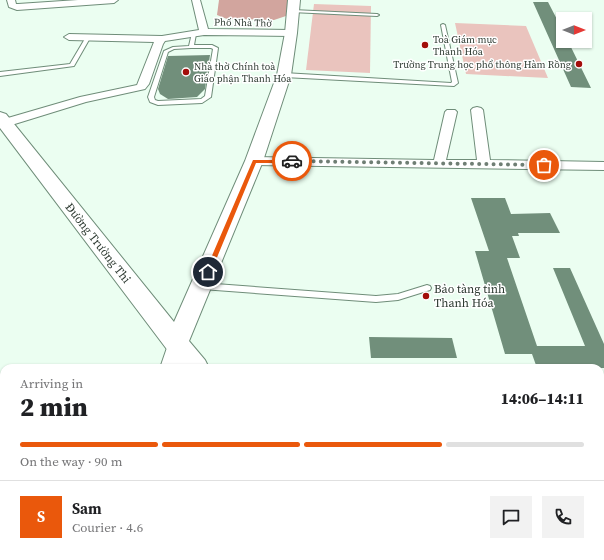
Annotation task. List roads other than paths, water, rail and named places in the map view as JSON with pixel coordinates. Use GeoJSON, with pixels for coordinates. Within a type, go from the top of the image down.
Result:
{"type":"FeatureCollection","features":[{"type":"Feature","properties":{"kind":"street"},"geometry":{"type":"LineString","coordinates":[[11,0],[12,5],[17,7],[114,0]]}},
{"type":"Feature","properties":{"kind":"street","name":"Phố Nhà Thờ"},"geometry":{"type":"LineString","coordinates":[[196,0],[199,33],[291,33]]}},
{"type":"Feature","properties":{"kind":"street"},"geometry":{"type":"LineString","coordinates":[[170,364],[176,344],[254,161],[284,76],[291,33],[293,5]]}},
{"type":"Feature","properties":{"kind":"street"},"geometry":{"type":"LineString","coordinates":[[70,37],[162,39],[199,33]]}},
{"type":"Feature","properties":{"kind":"street"},"geometry":{"type":"LineString","coordinates":[[3,120],[77,100],[140,87],[144,84],[158,43],[162,39]]}},
{"type":"Feature","properties":{"kind":"street"},"geometry":{"type":"LineString","coordinates":[[477,110],[484,164]]}},
{"type":"Feature","properties":{"kind":"street"},"geometry":{"type":"LineString","coordinates":[[439,164],[450,112]]}},
{"type":"Feature","properties":{"kind":"street","name":"Đường Trường Thi"},"geometry":{"type":"LineString","coordinates":[[3,120],[193,364]]}},
{"type":"Feature","properties":{"kind":"street"},"geometry":{"type":"LineString","coordinates":[[254,161],[604,166]]}},
{"type":"Feature","properties":{"kind":"lane"},"geometry":{"type":"LineString","coordinates":[[293,5],[377,15]]}},
{"type":"Feature","properties":{"kind":"lane"},"geometry":{"type":"LineString","coordinates":[[284,76],[452,85],[455,83],[443,26]]}},
{"type":"Feature","properties":{"kind":"lane"},"geometry":{"type":"LineString","coordinates":[[191,47],[199,33]]}},
{"type":"Feature","properties":{"kind":"lane"},"geometry":{"type":"LineString","coordinates":[[0,74],[72,66],[88,38]]}},
{"type":"Feature","properties":{"kind":"lane"},"geometry":{"type":"LineString","coordinates":[[212,46],[216,48],[208,97],[202,101],[158,104],[152,101],[151,97],[166,51],[173,48],[191,47],[212,46]]}},
{"type":"Feature","properties":{"kind":"lane"},"geometry":{"type":"LineString","coordinates":[[202,286],[376,299],[398,297],[427,288]]}},
{"type":"Feature","properties":{"kind":"place","name":"Toà Giám mục Thanh Hóa"},"geometry":{"type":"Point","coordinates":[425,45]}},
{"type":"Feature","properties":{"kind":"place","name":"Trường Trung học phổ thông Hàm Rồng"},"geometry":{"type":"Point","coordinates":[579,64]}},
{"type":"Feature","properties":{"kind":"place","name":"Nhà thờ Chính toà Giáo phận Thanh Hóa"},"geometry":{"type":"Point","coordinates":[186,72]}},
{"type":"Feature","properties":{"kind":"place","name":"Bảo tàng tỉnh Thanh Hóa"},"geometry":{"type":"Point","coordinates":[426,296]}}]}
